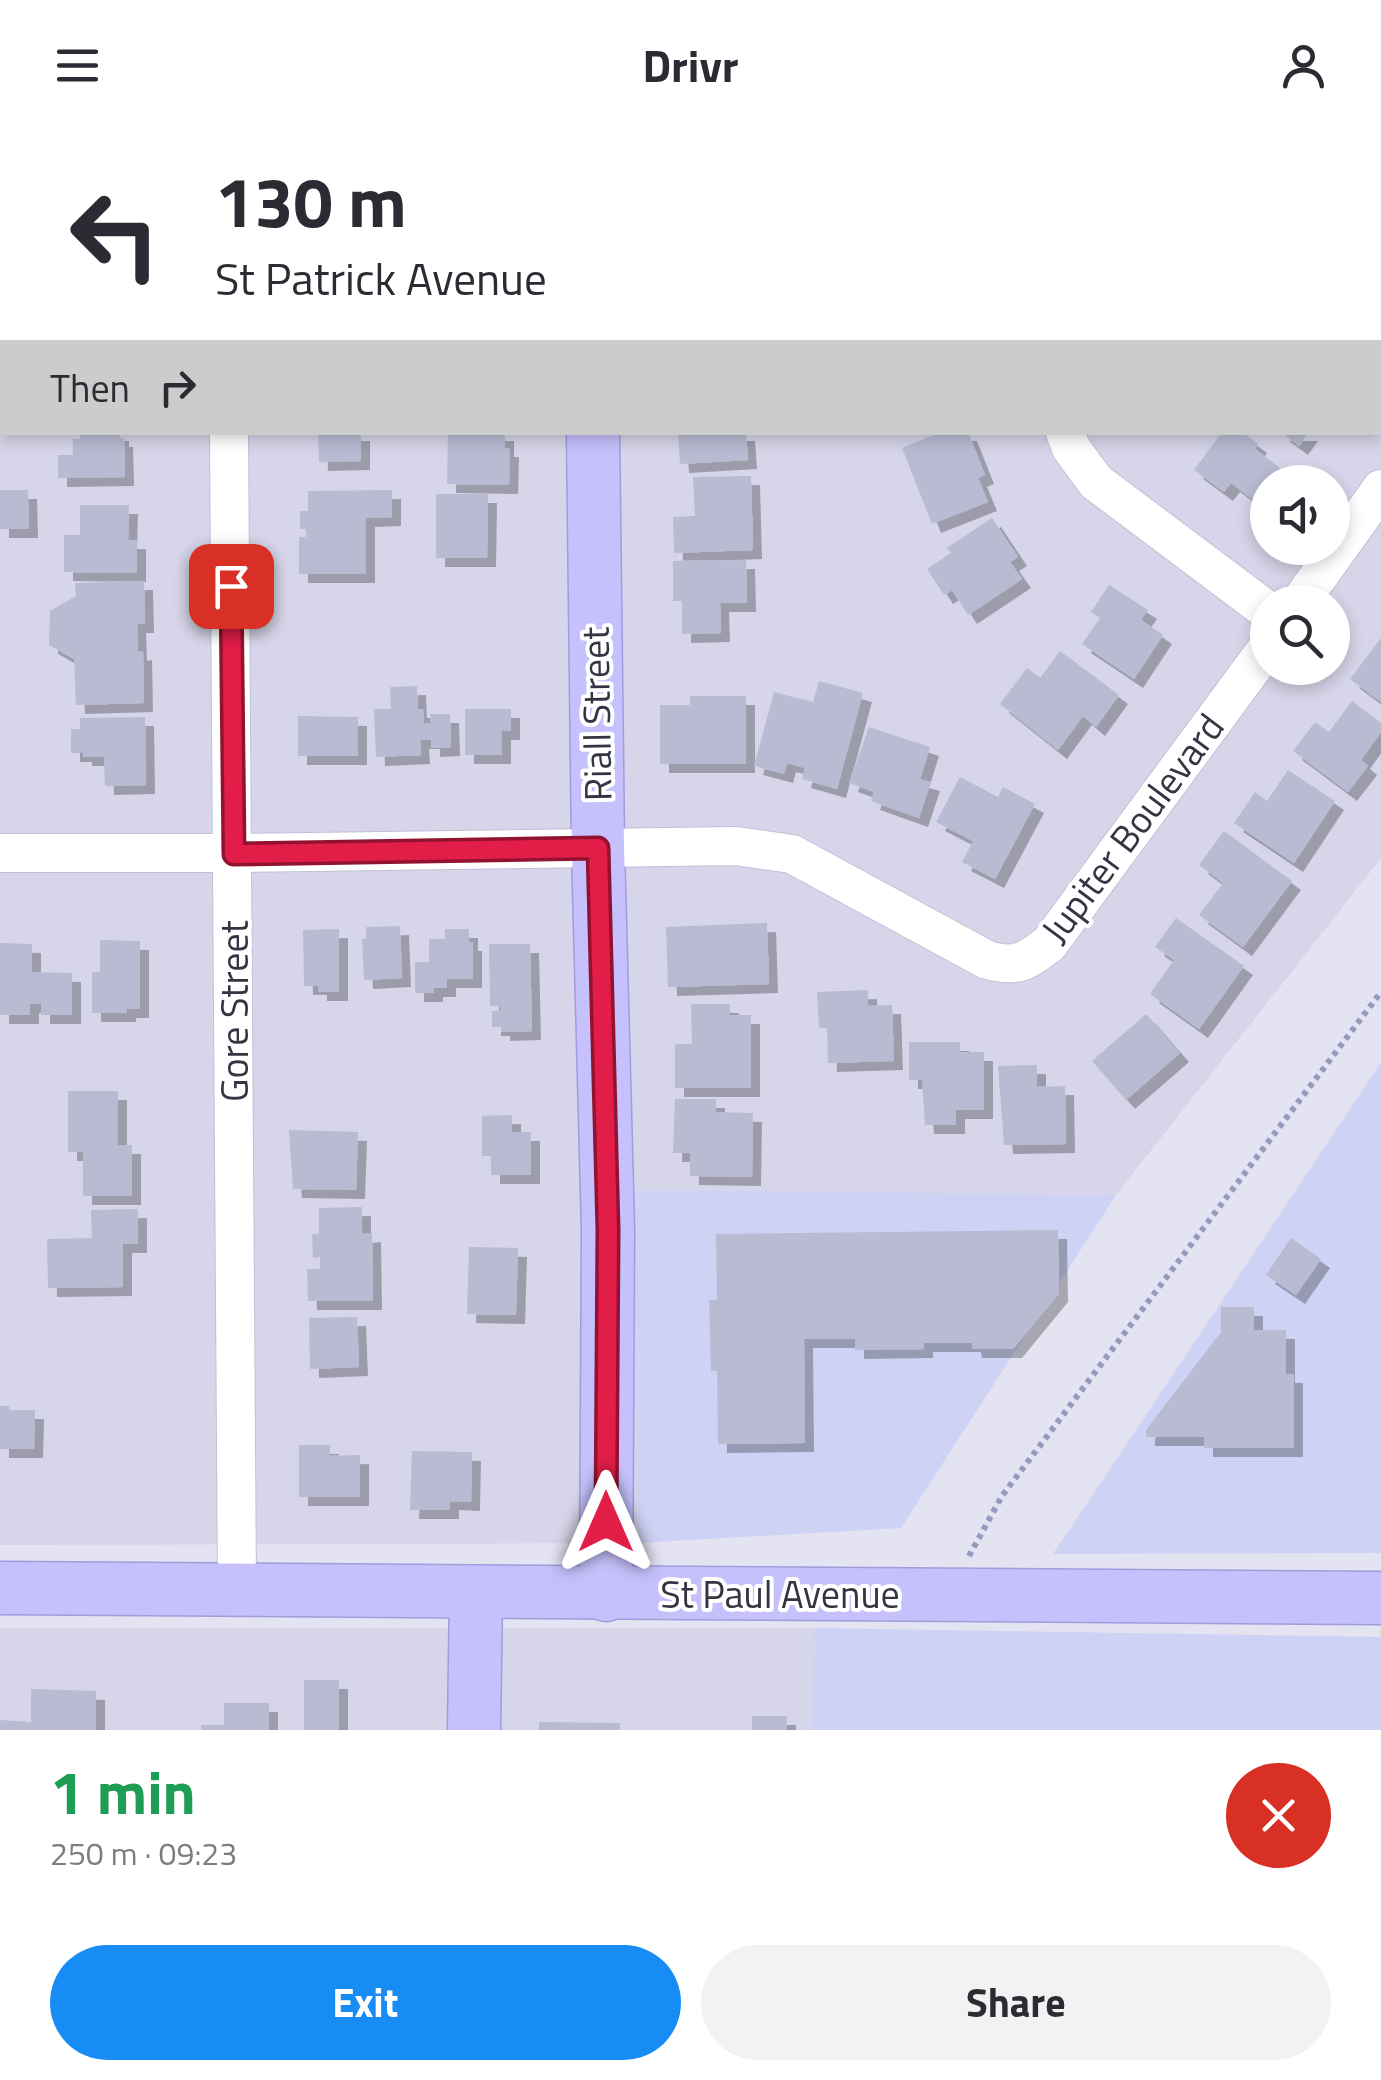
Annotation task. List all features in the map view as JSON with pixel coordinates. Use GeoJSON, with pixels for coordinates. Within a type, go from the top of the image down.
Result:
{"type":"FeatureCollection","features":[{"type":"Feature","properties":{"kind":"main road","name":"Riall Street"},"geometry":{"type":"LineString","coordinates":[[593,435],[608,1230],[606,1595]]}},
{"type":"Feature","properties":{"kind":"main road","name":"St Paul Avenue"},"geometry":{"type":"LineString","coordinates":[[0,1588],[1381,1598]]}},
{"type":"Feature","properties":{"kind":"main road"},"geometry":{"type":"LineString","coordinates":[[474,1730],[476,1593]]}},
{"type":"Feature","properties":{"kind":"street","name":"Gore Street"},"geometry":{"type":"LineString","coordinates":[[229,435],[237,1588]]}},
{"type":"Feature","properties":{"kind":"street"},"geometry":{"type":"LineString","coordinates":[[1066,435],[1096,482],[1250,598]]}},
{"type":"Feature","properties":{"kind":"street"},"geometry":{"type":"LineString","coordinates":[[1312,585],[1381,490]]}},
{"type":"Feature","properties":{"kind":"street","name":"Jupiter Boulevard"},"geometry":{"type":"LineString","coordinates":[[598,848],[736,846],[792,854],[987,960],[1009,966],[1029,959],[1049,944],[1250,671]]}},
{"type":"Feature","properties":{"kind":"street"},"geometry":{"type":"LineString","coordinates":[[0,853],[598,848]]}},
{"type":"Feature","properties":{"kind":"path"},"geometry":{"type":"LineString","coordinates":[[958,1595],[973,1545],[1002,1496],[1381,992]]}},
{"type":"Feature","properties":{"kind":"shaded area"},"geometry":{"type":"Polygon","coordinates":[[[0,435],[1381,435],[1381,858],[1116,1195],[634,1190],[638,1543],[0,1545],[0,435]]]}},
{"type":"Feature","properties":{"kind":"shaded area"},"geometry":{"type":"Polygon","coordinates":[[[1381,1063],[1381,1553],[1053,1554],[1381,1063]]]}},
{"type":"Feature","properties":{"kind":"shaded area"},"geometry":{"type":"Polygon","coordinates":[[[633,1190],[1116,1195],[901,1528],[638,1543],[633,1190]]]}},
{"type":"Feature","properties":{"kind":"shaded area"},"geometry":{"type":"Polygon","coordinates":[[[0,1628],[814,1628],[812,1730],[0,1730],[0,1628]]]}},
{"type":"Feature","properties":{"kind":"shaded area"},"geometry":{"type":"Polygon","coordinates":[[[814,1628],[1381,1637],[1381,1730],[812,1730],[814,1628]]]}},
{"type":"Feature","properties":{"kind":"building"},"geometry":{"type":"Polygon","coordinates":[[[80,435],[124,438],[125,477],[58,478],[58,455],[73,455],[73,439],[80,439],[80,435]]]}},
{"type":"Feature","properties":{"kind":"building"},"geometry":{"type":"Polygon","coordinates":[[[318,435],[361,435],[361,461],[319,462],[318,435]]]}},
{"type":"Feature","properties":{"kind":"building"},"geometry":{"type":"Polygon","coordinates":[[[448,435],[505,435],[505,448],[510,448],[509,485],[447,484],[448,435]]]}},
{"type":"Feature","properties":{"kind":"building"},"geometry":{"type":"Polygon","coordinates":[[[678,435],[746,435],[748,460],[680,464],[678,435]]]}},
{"type":"Feature","properties":{"kind":"building"},"geometry":{"type":"Polygon","coordinates":[[[933,435],[969,435],[985,475],[978,478],[988,502],[932,524],[902,448],[933,435]]]}},
{"type":"Feature","properties":{"kind":"building"},"geometry":{"type":"Polygon","coordinates":[[[1220,435],[1246,435],[1258,444],[1255,449],[1276,465],[1250,465],[1250,497],[1231,483],[1224,492],[1194,470],[1220,435]]]}},
{"type":"Feature","properties":{"kind":"building"},"geometry":{"type":"Polygon","coordinates":[[[1284,435],[1307,435],[1299,446],[1284,435]]]}},
{"type":"Feature","properties":{"kind":"building"},"geometry":{"type":"Polygon","coordinates":[[[751,476],[753,550],[674,553],[673,517],[695,516],[693,477],[751,476]]]}},
{"type":"Feature","properties":{"kind":"building"},"geometry":{"type":"Polygon","coordinates":[[[0,490],[28,490],[29,529],[0,529],[0,490]]]}},
{"type":"Feature","properties":{"kind":"building"},"geometry":{"type":"Polygon","coordinates":[[[392,490],[392,517],[366,518],[366,574],[299,574],[299,537],[306,537],[306,529],[300,529],[300,511],[308,511],[308,491],[392,490]]]}},
{"type":"Feature","properties":{"kind":"building"},"geometry":{"type":"Polygon","coordinates":[[[436,494],[488,494],[487,558],[436,558],[436,494]]]}},
{"type":"Feature","properties":{"kind":"building"},"geometry":{"type":"Polygon","coordinates":[[[80,505],[129,505],[128,540],[137,540],[137,573],[64,572],[64,535],[80,535],[80,505]]]}},
{"type":"Feature","properties":{"kind":"building"},"geometry":{"type":"Polygon","coordinates":[[[992,518],[1018,557],[1010,562],[1022,579],[968,615],[952,590],[944,595],[927,569],[951,553],[947,548],[992,518]]]}},
{"type":"Feature","properties":{"kind":"building"},"geometry":{"type":"Polygon","coordinates":[[[746,560],[747,603],[720,603],[721,633],[682,634],[682,601],[673,601],[673,561],[746,560]]]}},
{"type":"Feature","properties":{"kind":"building"},"geometry":{"type":"Polygon","coordinates":[[[144,581],[145,624],[137,624],[138,652],[143,651],[144,703],[76,705],[74,659],[49,645],[50,611],[76,596],[75,583],[144,581]]]}},
{"type":"Feature","properties":{"kind":"building"},"geometry":{"type":"Polygon","coordinates":[[[1109,585],[1148,610],[1141,620],[1163,635],[1134,679],[1082,644],[1100,618],[1091,612],[1109,585]]]}},
{"type":"Feature","properties":{"kind":"building"},"geometry":{"type":"Polygon","coordinates":[[[1381,638],[1381,702],[1350,679],[1381,638]]]}},
{"type":"Feature","properties":{"kind":"building"},"geometry":{"type":"Polygon","coordinates":[[[1060,651],[1119,695],[1096,727],[1083,716],[1058,750],[1000,704],[1027,668],[1040,678],[1060,651]]]}},
{"type":"Feature","properties":{"kind":"building"},"geometry":{"type":"Polygon","coordinates":[[[819,681],[863,693],[837,789],[802,779],[805,768],[787,763],[784,774],[754,766],[774,692],[813,702],[819,681]]]}},
{"type":"Feature","properties":{"kind":"building"},"geometry":{"type":"Polygon","coordinates":[[[417,686],[418,709],[423,709],[424,724],[431,723],[430,714],[450,714],[451,747],[431,748],[431,740],[420,740],[421,755],[376,757],[374,709],[391,709],[390,687],[417,686]]]}},
{"type":"Feature","properties":{"kind":"building"},"geometry":{"type":"Polygon","coordinates":[[[690,696],[746,696],[746,764],[660,764],[660,705],[690,705],[690,696]]]}},
{"type":"Feature","properties":{"kind":"building"},"geometry":{"type":"Polygon","coordinates":[[[1352,701],[1381,723],[1381,732],[1361,760],[1368,766],[1348,792],[1293,751],[1315,722],[1329,732],[1352,701]]]}},
{"type":"Feature","properties":{"kind":"building"},"geometry":{"type":"Polygon","coordinates":[[[465,709],[511,709],[511,731],[502,731],[502,755],[465,755],[465,709]]]}},
{"type":"Feature","properties":{"kind":"building"},"geometry":{"type":"Polygon","coordinates":[[[298,716],[358,717],[358,756],[298,756],[298,716]]]}},
{"type":"Feature","properties":{"kind":"building"},"geometry":{"type":"Polygon","coordinates":[[[145,717],[146,785],[105,786],[104,757],[71,753],[71,729],[80,729],[80,718],[145,717]]]}},
{"type":"Feature","properties":{"kind":"building"},"geometry":{"type":"Polygon","coordinates":[[[869,727],[930,747],[920,779],[931,782],[919,818],[871,801],[874,792],[849,783],[869,727]]]}},
{"type":"Feature","properties":{"kind":"building"},"geometry":{"type":"Polygon","coordinates":[[[1288,770],[1335,801],[1294,863],[1234,823],[1255,792],[1267,801],[1288,770]]]}},
{"type":"Feature","properties":{"kind":"building"},"geometry":{"type":"Polygon","coordinates":[[[960,777],[998,797],[1003,787],[1035,804],[995,879],[962,862],[973,841],[936,822],[960,777]]]}},
{"type":"Feature","properties":{"kind":"building"},"geometry":{"type":"Polygon","coordinates":[[[1224,831],[1292,881],[1243,947],[1199,915],[1223,883],[1199,865],[1224,831]]]}},
{"type":"Feature","properties":{"kind":"building"},"geometry":{"type":"Polygon","coordinates":[[[1176,918],[1244,966],[1199,1029],[1150,994],[1174,960],[1155,947],[1176,918]]]}},
{"type":"Feature","properties":{"kind":"building"},"geometry":{"type":"Polygon","coordinates":[[[767,923],[769,984],[668,987],[666,927],[767,923]]]}},
{"type":"Feature","properties":{"kind":"building"},"geometry":{"type":"Polygon","coordinates":[[[400,926],[402,978],[364,980],[362,939],[366,939],[366,927],[400,926]]]}},
{"type":"Feature","properties":{"kind":"building"},"geometry":{"type":"Polygon","coordinates":[[[339,929],[339,992],[318,992],[318,986],[304,986],[303,930],[339,929]]]}},
{"type":"Feature","properties":{"kind":"building"},"geometry":{"type":"Polygon","coordinates":[[[445,929],[469,929],[473,979],[447,979],[447,988],[415,993],[415,962],[429,962],[429,939],[445,939],[445,929]]]}},
{"type":"Feature","properties":{"kind":"building"},"geometry":{"type":"Polygon","coordinates":[[[100,940],[140,941],[140,1009],[92,1013],[92,972],[100,972],[100,940]]]}},
{"type":"Feature","properties":{"kind":"building"},"geometry":{"type":"Polygon","coordinates":[[[0,943],[32,944],[32,972],[72,973],[72,1015],[41,1015],[41,1004],[30,1004],[30,1015],[0,1015],[0,943]]]}},
{"type":"Feature","properties":{"kind":"building"},"geometry":{"type":"Polygon","coordinates":[[[489,944],[530,944],[532,1031],[501,1032],[501,1027],[492,1027],[492,1011],[500,1011],[500,1006],[490,1006],[489,944]]]}},
{"type":"Feature","properties":{"kind":"building"},"geometry":{"type":"Polygon","coordinates":[[[868,990],[868,1006],[892,1005],[894,1061],[828,1063],[827,1028],[819,1028],[817,992],[868,990]]]}},
{"type":"Feature","properties":{"kind":"building"},"geometry":{"type":"Polygon","coordinates":[[[691,1004],[730,1004],[730,1015],[751,1015],[751,1088],[675,1088],[675,1044],[692,1044],[691,1004]]]}},
{"type":"Feature","properties":{"kind":"building"},"geometry":{"type":"Polygon","coordinates":[[[1146,1014],[1180,1053],[1126,1100],[1092,1061],[1146,1014]]]}},
{"type":"Feature","properties":{"kind":"building"},"geometry":{"type":"Polygon","coordinates":[[[909,1042],[960,1042],[960,1052],[984,1052],[984,1110],[956,1110],[956,1125],[925,1125],[922,1080],[909,1080],[909,1042]]]}},
{"type":"Feature","properties":{"kind":"building"},"geometry":{"type":"Polygon","coordinates":[[[1037,1065],[1037,1087],[1065,1086],[1066,1144],[1004,1145],[998,1066],[1037,1065]]]}},
{"type":"Feature","properties":{"kind":"building"},"geometry":{"type":"Polygon","coordinates":[[[68,1091],[118,1091],[118,1145],[132,1145],[132,1196],[83,1196],[83,1152],[68,1152],[68,1091]]]}},
{"type":"Feature","properties":{"kind":"building"},"geometry":{"type":"Polygon","coordinates":[[[675,1099],[716,1099],[716,1112],[753,1113],[752,1177],[690,1176],[690,1153],[673,1153],[675,1099]]]}},
{"type":"Feature","properties":{"kind":"building"},"geometry":{"type":"Polygon","coordinates":[[[512,1115],[512,1132],[531,1132],[531,1175],[491,1175],[491,1156],[482,1156],[482,1116],[512,1115]]]}},
{"type":"Feature","properties":{"kind":"building"},"geometry":{"type":"Polygon","coordinates":[[[289,1130],[358,1132],[356,1190],[293,1189],[289,1130]]]}},
{"type":"Feature","properties":{"kind":"building"},"geometry":{"type":"Polygon","coordinates":[[[362,1207],[362,1234],[372,1233],[373,1301],[308,1301],[307,1269],[320,1269],[320,1257],[313,1258],[312,1234],[319,1234],[319,1208],[362,1207]]]}},
{"type":"Feature","properties":{"kind":"building"},"geometry":{"type":"Polygon","coordinates":[[[138,1209],[138,1244],[123,1244],[123,1287],[48,1288],[47,1239],[92,1238],[91,1210],[138,1209]]]}},
{"type":"Feature","properties":{"kind":"building"},"geometry":{"type":"Polygon","coordinates":[[[1058,1230],[1059,1293],[1013,1349],[973,1349],[972,1343],[924,1343],[924,1349],[855,1350],[855,1339],[804,1339],[805,1443],[718,1444],[717,1371],[711,1371],[709,1300],[717,1300],[716,1234],[1058,1230]]]}},
{"type":"Feature","properties":{"kind":"building"},"geometry":{"type":"Polygon","coordinates":[[[1291,1238],[1321,1259],[1296,1295],[1266,1275],[1291,1238]]]}},
{"type":"Feature","properties":{"kind":"building"},"geometry":{"type":"Polygon","coordinates":[[[469,1247],[518,1248],[516,1315],[467,1314],[469,1247]]]}},
{"type":"Feature","properties":{"kind":"building"},"geometry":{"type":"Polygon","coordinates":[[[1221,1307],[1254,1307],[1254,1330],[1286,1330],[1286,1374],[1294,1374],[1294,1448],[1204,1448],[1204,1437],[1146,1437],[1146,1430],[1221,1332],[1221,1307]]]}},
{"type":"Feature","properties":{"kind":"building"},"geometry":{"type":"Polygon","coordinates":[[[357,1317],[359,1367],[310,1369],[309,1318],[357,1317]]]}},
{"type":"Feature","properties":{"kind":"building"},"geometry":{"type":"Polygon","coordinates":[[[0,1406],[35,1410],[34,1449],[0,1449],[0,1406]]]}},
{"type":"Feature","properties":{"kind":"building"},"geometry":{"type":"Polygon","coordinates":[[[299,1445],[330,1445],[330,1456],[360,1455],[360,1497],[299,1497],[299,1445]]]}},
{"type":"Feature","properties":{"kind":"building"},"geometry":{"type":"Polygon","coordinates":[[[412,1451],[472,1452],[471,1502],[450,1501],[450,1510],[410,1510],[412,1451]]]}},
{"type":"Feature","properties":{"kind":"building"},"geometry":{"type":"Polygon","coordinates":[[[304,1680],[339,1680],[339,1730],[304,1730],[304,1680]]]}},
{"type":"Feature","properties":{"kind":"building"},"geometry":{"type":"Polygon","coordinates":[[[31,1689],[96,1691],[96,1730],[0,1730],[0,1720],[31,1722],[31,1689]]]}},
{"type":"Feature","properties":{"kind":"building"},"geometry":{"type":"Polygon","coordinates":[[[224,1703],[269,1703],[269,1730],[201,1730],[201,1725],[224,1725],[224,1703]]]}},
{"type":"Feature","properties":{"kind":"building"},"geometry":{"type":"Polygon","coordinates":[[[752,1716],[787,1716],[787,1730],[752,1730],[752,1716]]]}},
{"type":"Feature","properties":{"kind":"building"},"geometry":{"type":"Polygon","coordinates":[[[539,1722],[620,1723],[620,1730],[539,1730],[539,1722]]]}},
{"type":"Feature","properties":{"kind":"route"},"geometry":{"type":"LineString","coordinates":[[231,586],[234,854],[598,848],[608,1230],[606,1522]]}}]}
